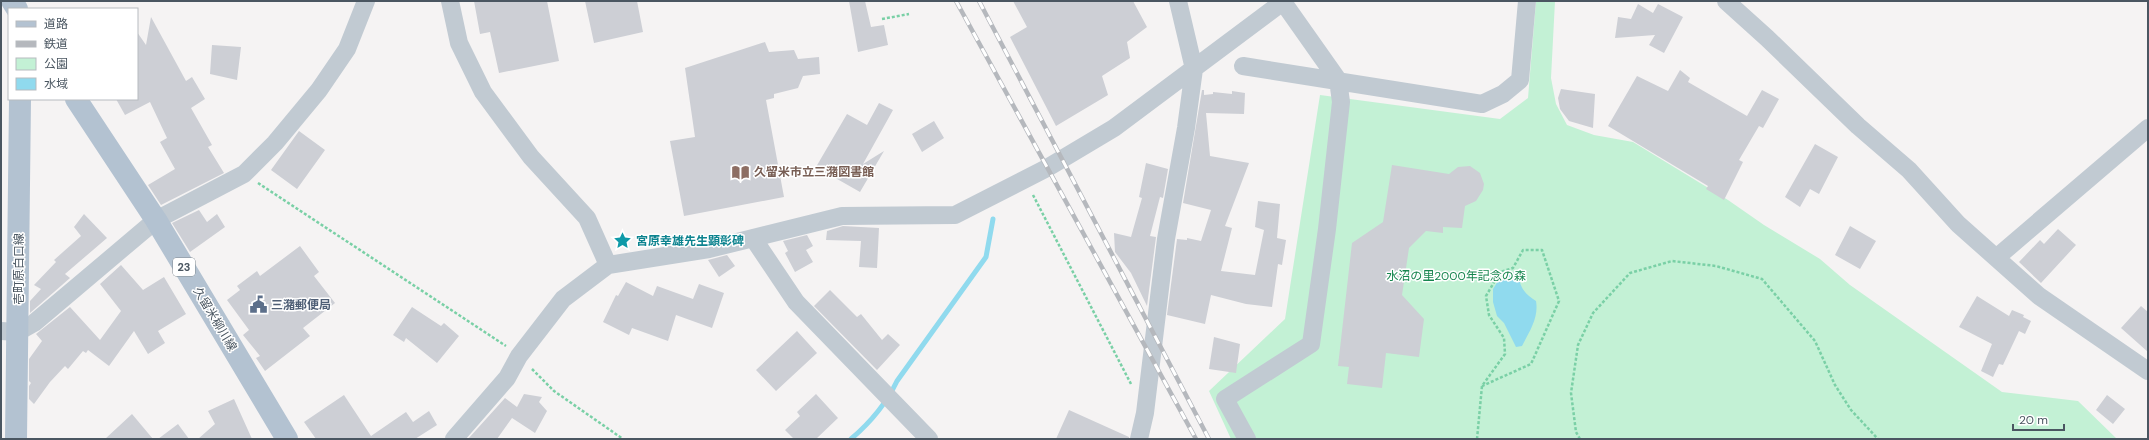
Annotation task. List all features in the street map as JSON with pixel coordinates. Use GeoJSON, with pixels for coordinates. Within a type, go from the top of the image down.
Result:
{"type":"FeatureCollection","features":[{"type":"Feature","properties":{"kind":"main road","name":"壱町原白口線"},"geometry":{"type":"LineString","coordinates":[[16,439],[10,331],[20,100]]}},
{"type":"Feature","properties":{"kind":"main road","name":"久留米柳川線"},"geometry":{"type":"LineString","coordinates":[[77,100],[156,220],[287,439]]}},
{"type":"Feature","properties":{"kind":"street"},"geometry":{"type":"LineString","coordinates":[[10,331],[34,323],[156,220],[244,174],[275,143],[319,90],[347,49],[366,1]]}},
{"type":"Feature","properties":{"kind":"street"},"geometry":{"type":"LineString","coordinates":[[450,1],[459,43],[483,92],[532,157],[587,218],[608,265]]}},
{"type":"Feature","properties":{"kind":"street"},"geometry":{"type":"LineString","coordinates":[[1139,439],[1145,413],[1166,239],[1186,128],[1194,69],[1178,1]]}},
{"type":"Feature","properties":{"kind":"street"},"geometry":{"type":"LineString","coordinates":[[454,439],[507,378],[519,356],[563,299],[608,265],[709,249],[842,216],[955,215],[1025,180],[1114,128],[1284,1],[1338,80],[1341,102],[1327,229],[1311,344],[1225,399],[1247,439]]}},
{"type":"Feature","properties":{"kind":"street"},"geometry":{"type":"LineString","coordinates":[[1244,66],[1482,104],[1503,94],[1520,80],[1527,1]]}},
{"type":"Feature","properties":{"kind":"street"},"geometry":{"type":"LineString","coordinates":[[1726,1],[1768,38],[1858,126],[1909,170],[1958,224],[2039,296],[2148,371]]}},
{"type":"Feature","properties":{"kind":"street"},"geometry":{"type":"LineString","coordinates":[[1996,258],[2148,128]]}},
{"type":"Feature","properties":{"kind":"street"},"geometry":{"type":"LineString","coordinates":[[753,238],[796,302],[929,439]]}},
{"type":"Feature","properties":{"kind":"path"},"geometry":{"type":"LineString","coordinates":[[882,19],[909,14]]}},
{"type":"Feature","properties":{"kind":"path"},"geometry":{"type":"LineString","coordinates":[[244,174],[492,336],[519,356],[554,392],[623,439]]}},
{"type":"Feature","properties":{"kind":"path"},"geometry":{"type":"LineString","coordinates":[[1025,180],[1131,385]]}},
{"type":"Feature","properties":{"kind":"path"},"geometry":{"type":"LineString","coordinates":[[1477,439],[1482,386],[1505,354],[1504,338],[1489,315],[1486,296],[1500,272],[1513,268],[1523,250],[1542,250],[1559,302],[1531,364],[1482,386]]}},
{"type":"Feature","properties":{"kind":"path"},"geometry":{"type":"LineString","coordinates":[[1580,439],[1576,432],[1571,394],[1578,345],[1593,313],[1630,273],[1672,261],[1716,266],[1762,279],[1815,341],[1835,385],[1851,410],[1878,439]]}},
{"type":"Feature","properties":{"kind":"green space","name":"水沼の里2000年記念の森"},"geometry":{"type":"Polygon","coordinates":[[[1536,1],[1555,1],[1551,78],[1556,104],[1567,125],[1594,135],[1633,142],[1728,200],[1764,225],[1820,259],[1850,285],[2002,392],[2078,401],[2117,439],[1231,439],[1209,391],[1285,319],[1320,95],[1500,119],[1528,98],[1536,1]]]}},
{"type":"Feature","properties":{"kind":"water"},"geometry":{"type":"Polygon","coordinates":[[[1515,272],[1519,273],[1521,286],[1528,295],[1536,301],[1537,307],[1535,319],[1528,335],[1522,346],[1516,347],[1504,323],[1497,316],[1493,302],[1493,289],[1498,281],[1515,272]]]}},
{"type":"Feature","properties":{"kind":"building"},"geometry":{"type":"Polygon","coordinates":[[[474,1],[547,1],[559,61],[499,73],[490,32],[480,34],[474,1]]]}},
{"type":"Feature","properties":{"kind":"building"},"geometry":{"type":"Polygon","coordinates":[[[585,1],[637,1],[643,32],[594,43],[585,1]]]}},
{"type":"Feature","properties":{"kind":"building"},"geometry":{"type":"Polygon","coordinates":[[[849,1],[865,1],[871,27],[884,25],[888,45],[858,52],[849,1]]]}},
{"type":"Feature","properties":{"kind":"building"},"geometry":{"type":"Polygon","coordinates":[[[1013,1],[1133,1],[1147,27],[1127,42],[1130,58],[1102,76],[1108,95],[1056,126],[1010,37],[1027,27],[1013,1]]]}},
{"type":"Feature","properties":{"kind":"building"},"geometry":{"type":"Polygon","coordinates":[[[1638,4],[1653,13],[1658,4],[1683,17],[1664,53],[1649,45],[1655,35],[1615,38],[1618,17],[1631,19],[1638,4]]]}},
{"type":"Feature","properties":{"kind":"building"},"geometry":{"type":"Polygon","coordinates":[[[151,17],[186,81],[192,77],[205,99],[191,108],[212,145],[208,147],[224,173],[161,205],[148,185],[175,169],[160,142],[167,138],[150,102],[125,115],[117,100],[138,100],[138,33],[146,45],[151,17]]]}},
{"type":"Feature","properties":{"kind":"building"},"geometry":{"type":"Polygon","coordinates":[[[765,42],[769,52],[794,50],[798,59],[819,57],[820,74],[803,76],[798,88],[774,94],[774,98],[766,100],[784,197],[684,216],[670,141],[695,137],[685,68],[765,42]]]}},
{"type":"Feature","properties":{"kind":"building"},"geometry":{"type":"Polygon","coordinates":[[[212,45],[241,47],[237,80],[210,74],[212,45]]]}},
{"type":"Feature","properties":{"kind":"building"},"geometry":{"type":"Polygon","coordinates":[[[1680,70],[1690,78],[1688,82],[1747,116],[1762,90],[1779,99],[1763,128],[1759,126],[1739,160],[1743,162],[1724,200],[1706,189],[1708,186],[1608,126],[1637,76],[1668,91],[1680,70]]]}},
{"type":"Feature","properties":{"kind":"building"},"geometry":{"type":"Polygon","coordinates":[[[1561,89],[1595,94],[1593,128],[1569,121],[1560,109],[1558,98],[1561,89]]]}},
{"type":"Feature","properties":{"kind":"building"},"geometry":{"type":"Polygon","coordinates":[[[1202,90],[1204,90],[1204,95],[1213,94],[1213,92],[1232,94],[1232,91],[1245,93],[1244,114],[1206,113],[1210,156],[1249,163],[1225,226],[1232,228],[1221,271],[1255,275],[1264,230],[1255,227],[1258,201],[1280,204],[1277,238],[1286,240],[1282,265],[1278,264],[1272,307],[1246,304],[1211,295],[1205,324],[1167,315],[1177,239],[1187,240],[1187,238],[1201,241],[1211,210],[1183,203],[1202,90]]]}},
{"type":"Feature","properties":{"kind":"building"},"geometry":{"type":"Polygon","coordinates":[[[879,103],[893,110],[863,164],[884,151],[860,192],[816,167],[847,114],[867,125],[879,103]]]}},
{"type":"Feature","properties":{"kind":"building"},"geometry":{"type":"Polygon","coordinates":[[[934,121],[944,138],[922,152],[912,134],[934,121]]]}},
{"type":"Feature","properties":{"kind":"building"},"geometry":{"type":"Polygon","coordinates":[[[299,131],[325,150],[297,189],[271,170],[299,131]]]}},
{"type":"Feature","properties":{"kind":"building"},"geometry":{"type":"Polygon","coordinates":[[[1815,144],[1838,157],[1819,194],[1810,189],[1800,207],[1785,197],[1815,144]]]}},
{"type":"Feature","properties":{"kind":"building"},"geometry":{"type":"Polygon","coordinates":[[[1146,163],[1168,169],[1163,198],[1160,197],[1150,236],[1156,237],[1147,306],[1131,273],[1115,252],[1114,233],[1131,237],[1142,198],[1139,197],[1146,163]]]}},
{"type":"Feature","properties":{"kind":"building"},"geometry":{"type":"Polygon","coordinates":[[[1392,165],[1449,174],[1458,167],[1470,166],[1480,173],[1484,184],[1483,190],[1476,201],[1465,206],[1462,228],[1443,227],[1443,233],[1426,231],[1409,248],[1402,295],[1424,319],[1419,357],[1386,353],[1382,388],[1347,384],[1349,367],[1338,366],[1352,243],[1383,222],[1392,165]]]}},
{"type":"Feature","properties":{"kind":"building"},"geometry":{"type":"Polygon","coordinates":[[[199,210],[207,222],[217,214],[225,227],[190,252],[172,223],[199,210]]]}},
{"type":"Feature","properties":{"kind":"building"},"geometry":{"type":"Polygon","coordinates":[[[84,214],[107,238],[65,274],[70,278],[30,313],[30,301],[41,289],[34,285],[56,262],[54,260],[81,236],[74,227],[84,214]]]}},
{"type":"Feature","properties":{"kind":"building"},"geometry":{"type":"Polygon","coordinates":[[[843,226],[879,228],[877,268],[859,267],[861,241],[826,240],[827,231],[843,226]]]}},
{"type":"Feature","properties":{"kind":"building"},"geometry":{"type":"Polygon","coordinates":[[[1850,226],[1876,241],[1860,269],[1835,255],[1850,226]]]}},
{"type":"Feature","properties":{"kind":"building"},"geometry":{"type":"Polygon","coordinates":[[[2058,229],[2076,245],[2041,283],[2019,262],[2040,240],[2044,244],[2058,229]]]}},
{"type":"Feature","properties":{"kind":"building"},"geometry":{"type":"Polygon","coordinates":[[[807,235],[813,246],[806,250],[813,262],[795,272],[785,253],[788,251],[783,241],[807,235]]]}},
{"type":"Feature","properties":{"kind":"building"},"geometry":{"type":"Polygon","coordinates":[[[300,246],[319,272],[314,276],[335,303],[303,328],[310,336],[265,371],[256,358],[260,356],[243,335],[249,330],[227,300],[240,290],[237,286],[257,271],[260,276],[300,246]]]}},
{"type":"Feature","properties":{"kind":"building"},"geometry":{"type":"Polygon","coordinates":[[[727,255],[735,266],[719,277],[708,260],[727,255]]]}},
{"type":"Feature","properties":{"kind":"building"},"geometry":{"type":"Polygon","coordinates":[[[121,265],[143,290],[164,277],[186,314],[158,331],[165,343],[148,354],[134,331],[109,366],[88,350],[86,353],[83,351],[68,369],[65,366],[50,382],[34,404],[29,399],[29,386],[31,383],[29,381],[29,359],[42,341],[36,334],[70,307],[100,340],[121,311],[100,284],[121,265]]]}},
{"type":"Feature","properties":{"kind":"building"},"geometry":{"type":"Polygon","coordinates":[[[626,282],[653,296],[657,286],[693,299],[699,284],[724,293],[712,328],[676,315],[668,341],[632,328],[629,335],[603,322],[616,295],[618,296],[626,282]]]}},
{"type":"Feature","properties":{"kind":"building"},"geometry":{"type":"Polygon","coordinates":[[[830,290],[857,317],[861,314],[882,340],[888,334],[900,345],[877,370],[814,306],[830,290]]]}},
{"type":"Feature","properties":{"kind":"building"},"geometry":{"type":"Polygon","coordinates":[[[1977,296],[2009,316],[2012,310],[2024,315],[2023,317],[2031,321],[2025,334],[2019,331],[2003,365],[1999,364],[1993,377],[1981,371],[1992,344],[1959,327],[1977,296]]]}},
{"type":"Feature","properties":{"kind":"building"},"geometry":{"type":"Polygon","coordinates":[[[2141,306],[2148,312],[2148,352],[2121,328],[2141,306]]]}},
{"type":"Feature","properties":{"kind":"building"},"geometry":{"type":"Polygon","coordinates":[[[412,307],[441,326],[444,323],[459,336],[437,363],[406,338],[404,342],[393,335],[412,307]]]}},
{"type":"Feature","properties":{"kind":"building"},"geometry":{"type":"Polygon","coordinates":[[[797,331],[817,353],[776,391],[756,370],[797,331]]]}},
{"type":"Feature","properties":{"kind":"building"},"geometry":{"type":"Polygon","coordinates":[[[1214,337],[1240,344],[1236,373],[1209,369],[1214,337]]]}},
{"type":"Feature","properties":{"kind":"building"},"geometry":{"type":"Polygon","coordinates":[[[524,394],[542,397],[539,402],[547,411],[535,433],[512,418],[497,439],[468,439],[505,398],[517,407],[524,394]]]}},
{"type":"Feature","properties":{"kind":"building"},"geometry":{"type":"Polygon","coordinates":[[[816,394],[838,418],[816,439],[794,439],[785,430],[800,416],[797,412],[816,394]]]}},
{"type":"Feature","properties":{"kind":"building"},"geometry":{"type":"Polygon","coordinates":[[[344,395],[371,436],[406,412],[413,422],[429,411],[437,425],[415,439],[316,439],[304,422],[344,395]]]}},
{"type":"Feature","properties":{"kind":"building"},"geometry":{"type":"Polygon","coordinates":[[[2107,395],[2125,409],[2113,424],[2096,410],[2107,395]]]}},
{"type":"Feature","properties":{"kind":"building"},"geometry":{"type":"Polygon","coordinates":[[[234,399],[252,439],[198,439],[215,424],[208,411],[234,399]]]}},
{"type":"Feature","properties":{"kind":"building"},"geometry":{"type":"Polygon","coordinates":[[[1069,410],[1129,437],[1129,439],[1056,439],[1069,410]]]}},
{"type":"Feature","properties":{"kind":"building"},"geometry":{"type":"Polygon","coordinates":[[[132,414],[153,439],[105,439],[132,414]]]}},
{"type":"Feature","properties":{"kind":"building"},"geometry":{"type":"Polygon","coordinates":[[[178,424],[189,439],[158,439],[178,424]]]}},
{"type":"Feature","properties":{"kind":"waterway"},"geometry":{"type":"LineString","coordinates":[[851,439],[865,426],[883,405],[897,381],[986,257],[993,219]]}},
{"type":"Feature","properties":{"kind":"railway"},"geometry":{"type":"LineString","coordinates":[[956,1],[1196,439]]}},
{"type":"Feature","properties":{"kind":"railway"},"geometry":{"type":"LineString","coordinates":[[979,1],[1209,439]]}},
{"type":"Feature","properties":{"kind":"place","name":"久留米市立三潴図書館"},"geometry":{"type":"Point","coordinates":[741,172]}},
{"type":"Feature","properties":{"kind":"place","name":"宮原幸雄先生顕彰碑"},"geometry":{"type":"Point","coordinates":[623,241]}},
{"type":"Feature","properties":{"kind":"place","name":"三潴郵便局"},"geometry":{"type":"Point","coordinates":[258,305]}}]}
